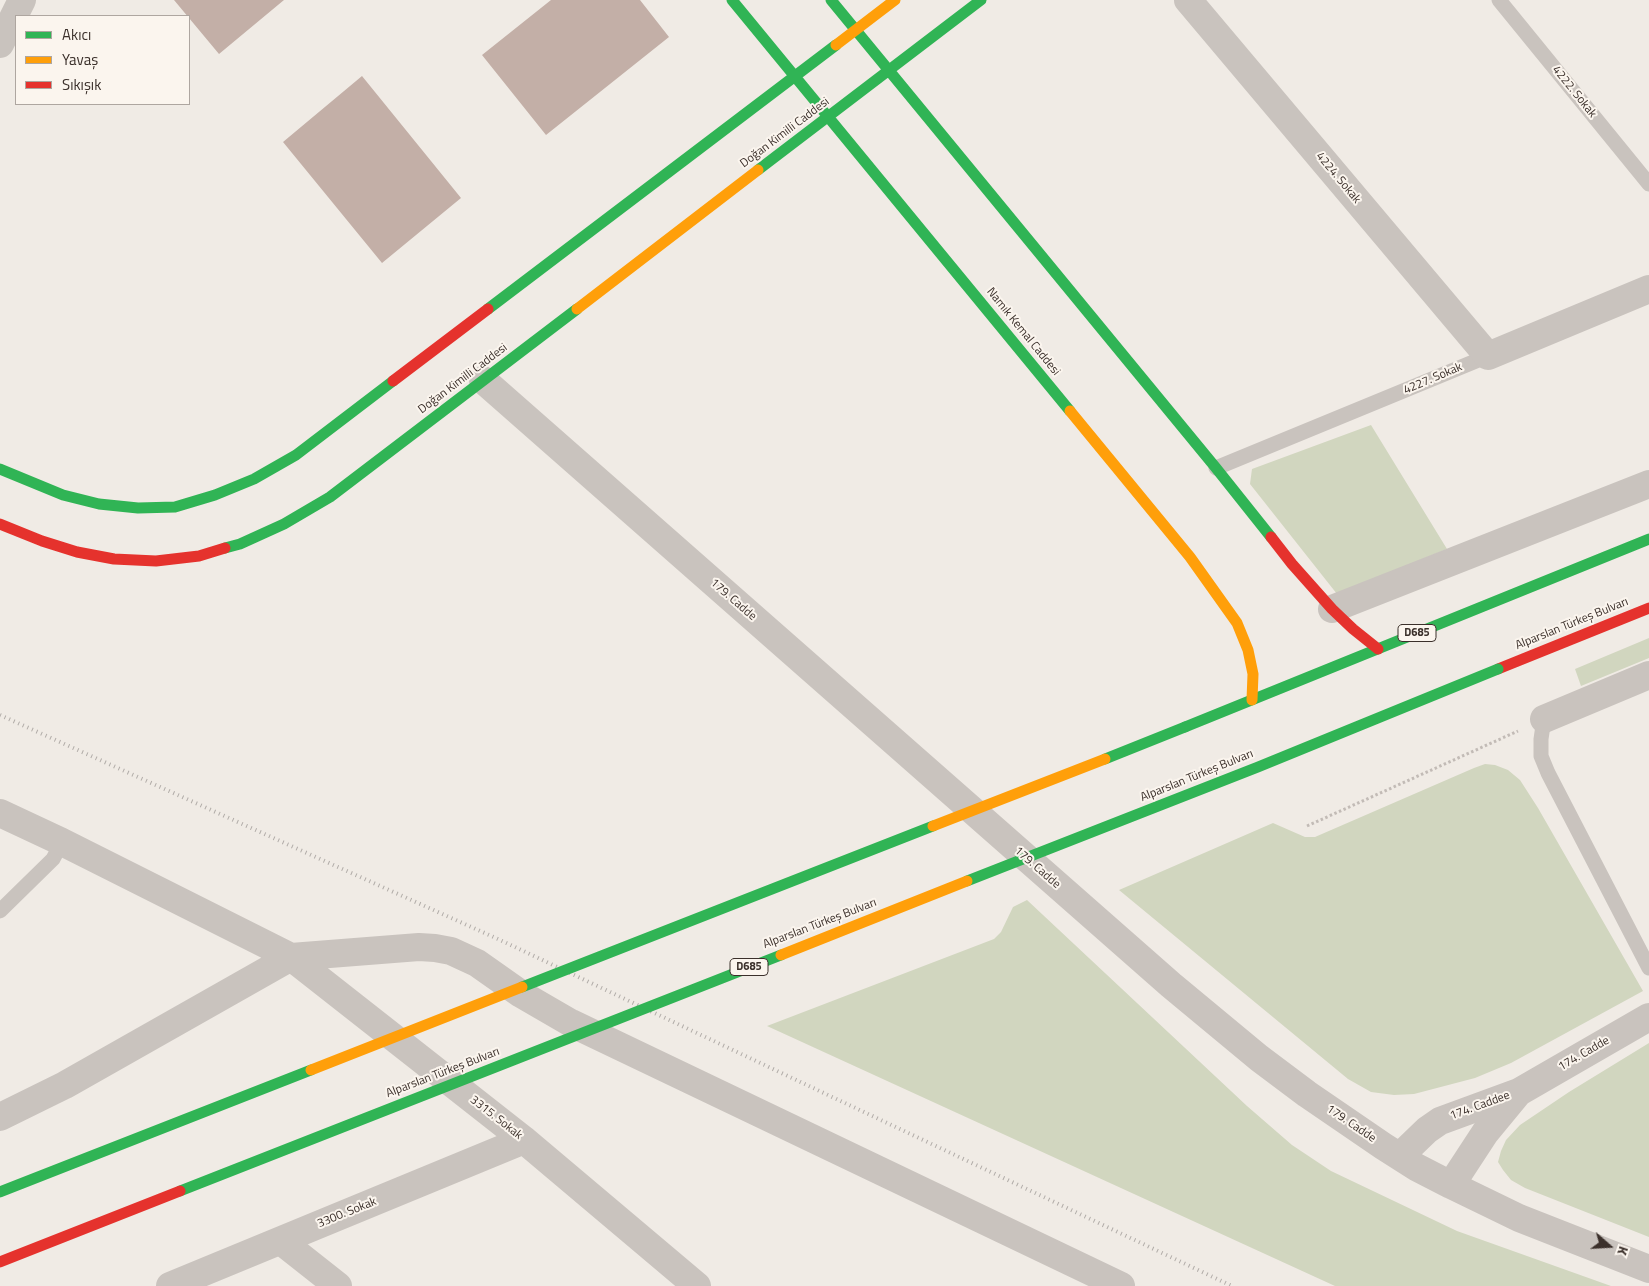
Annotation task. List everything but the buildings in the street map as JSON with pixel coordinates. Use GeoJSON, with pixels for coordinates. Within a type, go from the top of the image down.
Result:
{"type":"FeatureCollection","features":[{"type":"Feature","properties":{"kind":"main road","name":"Namık Kemal Caddesi"},"geometry":{"type":"LineString","coordinates":[[732,0],[1216,592],[1237,623],[1248,650],[1253,674],[1252,700]]}},
{"type":"Feature","properties":{"kind":"main road"},"geometry":{"type":"LineString","coordinates":[[831,0],[1216,468],[1292,564],[1332,609],[1378,649]]}},
{"type":"Feature","properties":{"kind":"main road"},"geometry":{"type":"LineString","coordinates":[[0,469],[63,495],[99,504],[138,508],[175,507],[215,495],[254,479],[296,455],[896,0]]}},
{"type":"Feature","properties":{"kind":"main road","name":"Doğan Kimilli Caddesi"},"geometry":{"type":"LineString","coordinates":[[0,524],[42,541],[77,552],[114,559],[156,562],[198,556],[240,544],[284,524],[330,497],[981,0]]}},
{"type":"Feature","properties":{"kind":"main road","name":"D685"},"geometry":{"type":"LineString","coordinates":[[0,1192],[1185,727],[1649,539]]}},
{"type":"Feature","properties":{"kind":"main road","name":"Alparslan Türkeş Bulvarı"},"geometry":{"type":"LineString","coordinates":[[0,1262],[1258,767],[1649,608]]}},
{"type":"Feature","properties":{"kind":"street"},"geometry":{"type":"LineString","coordinates":[[0,44],[22,0]]}},
{"type":"Feature","properties":{"kind":"street","name":"4224. Sokak"},"geometry":{"type":"LineString","coordinates":[[1188,0],[1488,356]]}},
{"type":"Feature","properties":{"kind":"street","name":"4227. Sokak"},"geometry":{"type":"LineString","coordinates":[[1488,356],[1649,289]]}},
{"type":"Feature","properties":{"kind":"street","name":"179. Cadde"},"geometry":{"type":"LineString","coordinates":[[483,380],[1171,985],[1259,1058],[1306,1094],[1400,1156],[1451,1185],[1519,1218],[1649,1269]]}},
{"type":"Feature","properties":{"kind":"street"},"geometry":{"type":"LineString","coordinates":[[1332,609],[1649,484]]}},
{"type":"Feature","properties":{"kind":"street"},"geometry":{"type":"LineString","coordinates":[[1544,719],[1649,675]]}},
{"type":"Feature","properties":{"kind":"street","name":"3315. Sokak"},"geometry":{"type":"LineString","coordinates":[[0,813],[291,956],[524,1140],[696,1286]]}},
{"type":"Feature","properties":{"kind":"street"},"geometry":{"type":"LineString","coordinates":[[0,1117],[64,1085],[291,956],[420,947],[451,951],[477,963],[544,1008],[571,1023],[1122,1286]]}},
{"type":"Feature","properties":{"kind":"street","name":"174. Cadde"},"geometry":{"type":"LineString","coordinates":[[1519,1092],[1649,1017]]}},
{"type":"Feature","properties":{"kind":"street","name":"174. Caddee"},"geometry":{"type":"LineString","coordinates":[[1400,1156],[1427,1130],[1440,1121],[1519,1092]]}},
{"type":"Feature","properties":{"kind":"street","name":"174. Caddee"},"geometry":{"type":"LineString","coordinates":[[1451,1185],[1485,1133],[1519,1092]]}},
{"type":"Feature","properties":{"kind":"street","name":"3300. Sokak"},"geometry":{"type":"LineString","coordinates":[[170,1286],[524,1140]]}},
{"type":"Feature","properties":{"kind":"street"},"geometry":{"type":"LineString","coordinates":[[281,1241],[338,1286]]}},
{"type":"Feature","properties":{"kind":"lane","name":"4222. Sokak"},"geometry":{"type":"LineString","coordinates":[[1500,0],[1649,184]]}},
{"type":"Feature","properties":{"kind":"lane","name":"4227. Sokak"},"geometry":{"type":"LineString","coordinates":[[1216,468],[1488,356]]}},
{"type":"Feature","properties":{"kind":"lane"},"geometry":{"type":"LineString","coordinates":[[1544,719],[1540,739],[1541,756],[1548,773],[1649,968]]}},
{"type":"Feature","properties":{"kind":"lane"},"geometry":{"type":"LineString","coordinates":[[0,911],[53,859],[62,842]]}},
{"type":"Feature","properties":{"kind":"path"},"geometry":{"type":"LineString","coordinates":[[1307,826],[1544,719]]}},
{"type":"Feature","properties":{"kind":"green space"},"geometry":{"type":"Polygon","coordinates":[[[1371,425],[1447,549],[1337,594],[1250,484],[1252,469],[1371,425]]]}},
{"type":"Feature","properties":{"kind":"green space"},"geometry":{"type":"Polygon","coordinates":[[[1649,638],[1649,658],[1581,686],[1575,669],[1649,638]]]}},
{"type":"Feature","properties":{"kind":"green space"},"geometry":{"type":"Polygon","coordinates":[[[1485,764],[1495,765],[1508,770],[1520,780],[1643,991],[1511,1063],[1475,1078],[1414,1094],[1394,1095],[1371,1092],[1348,1079],[1119,890],[1273,823],[1305,837],[1315,837],[1485,764]]]}},
{"type":"Feature","properties":{"kind":"green space"},"geometry":{"type":"Polygon","coordinates":[[[1027,900],[1247,1106],[1292,1145],[1331,1171],[1457,1231],[1611,1286],[1335,1286],[767,1026],[994,939],[1001,932],[1013,907],[1027,900]]]}},
{"type":"Feature","properties":{"kind":"green space"},"geometry":{"type":"Polygon","coordinates":[[[1649,1043],[1649,1237],[1525,1188],[1511,1180],[1498,1162],[1506,1140],[1520,1125],[1569,1092],[1649,1043]]]}},
{"type":"Feature","properties":{"kind":"railway"},"geometry":{"type":"LineString","coordinates":[[0,715],[498,939],[1232,1286]]}},
{"type":"Feature","properties":{"kind":"traffic: fast"},"geometry":{"type":"LineString","coordinates":[[732,0],[1070,411]]}},
{"type":"Feature","properties":{"kind":"traffic: fast"},"geometry":{"type":"LineString","coordinates":[[831,0],[1271,537]]}},
{"type":"Feature","properties":{"kind":"traffic: fast"},"geometry":{"type":"LineString","coordinates":[[758,170],[981,0]]}},
{"type":"Feature","properties":{"kind":"traffic: fast"},"geometry":{"type":"LineString","coordinates":[[488,309],[836,45]]}},
{"type":"Feature","properties":{"kind":"traffic: fast"},"geometry":{"type":"LineString","coordinates":[[225,548],[240,544],[284,524],[330,497],[577,309]]}},
{"type":"Feature","properties":{"kind":"traffic: fast"},"geometry":{"type":"LineString","coordinates":[[0,469],[63,495],[99,504],[138,508],[175,507],[215,495],[254,479],[296,455],[393,381]]}},
{"type":"Feature","properties":{"kind":"traffic: fast"},"geometry":{"type":"LineString","coordinates":[[1185,727],[1649,539]]}},
{"type":"Feature","properties":{"kind":"traffic: fast"},"geometry":{"type":"LineString","coordinates":[[967,881],[1258,767],[1498,669]]}},
{"type":"Feature","properties":{"kind":"traffic: fast"},"geometry":{"type":"LineString","coordinates":[[1105,759],[1185,727]]}},
{"type":"Feature","properties":{"kind":"traffic: fast"},"geometry":{"type":"LineString","coordinates":[[522,987],[933,826]]}},
{"type":"Feature","properties":{"kind":"traffic: fast"},"geometry":{"type":"LineString","coordinates":[[180,1191],[781,955]]}},
{"type":"Feature","properties":{"kind":"traffic: fast"},"geometry":{"type":"LineString","coordinates":[[0,1192],[311,1070]]}},
{"type":"Feature","properties":{"kind":"traffic: slow"},"geometry":{"type":"LineString","coordinates":[[836,45],[895,0]]}},
{"type":"Feature","properties":{"kind":"traffic: slow"},"geometry":{"type":"LineString","coordinates":[[577,309],[758,170]]}},
{"type":"Feature","properties":{"kind":"traffic: slow"},"geometry":{"type":"LineString","coordinates":[[1070,411],[1190,557],[1237,623],[1248,650],[1253,674],[1252,700]]}},
{"type":"Feature","properties":{"kind":"traffic: slow"},"geometry":{"type":"LineString","coordinates":[[933,826],[1105,759]]}},
{"type":"Feature","properties":{"kind":"traffic: slow"},"geometry":{"type":"LineString","coordinates":[[781,955],[967,881]]}},
{"type":"Feature","properties":{"kind":"traffic: slow"},"geometry":{"type":"LineString","coordinates":[[311,1070],[522,987]]}},
{"type":"Feature","properties":{"kind":"traffic: jam"},"geometry":{"type":"LineString","coordinates":[[393,381],[488,309]]}},
{"type":"Feature","properties":{"kind":"traffic: jam"},"geometry":{"type":"LineString","coordinates":[[0,524],[42,541],[77,552],[114,559],[156,561],[199,556],[225,548]]}},
{"type":"Feature","properties":{"kind":"traffic: jam"},"geometry":{"type":"LineString","coordinates":[[1271,537],[1332,609],[1378,649]]}},
{"type":"Feature","properties":{"kind":"traffic: jam"},"geometry":{"type":"LineString","coordinates":[[1498,669],[1649,608]]}},
{"type":"Feature","properties":{"kind":"traffic: jam"},"geometry":{"type":"LineString","coordinates":[[0,1262],[180,1191]]}}]}
